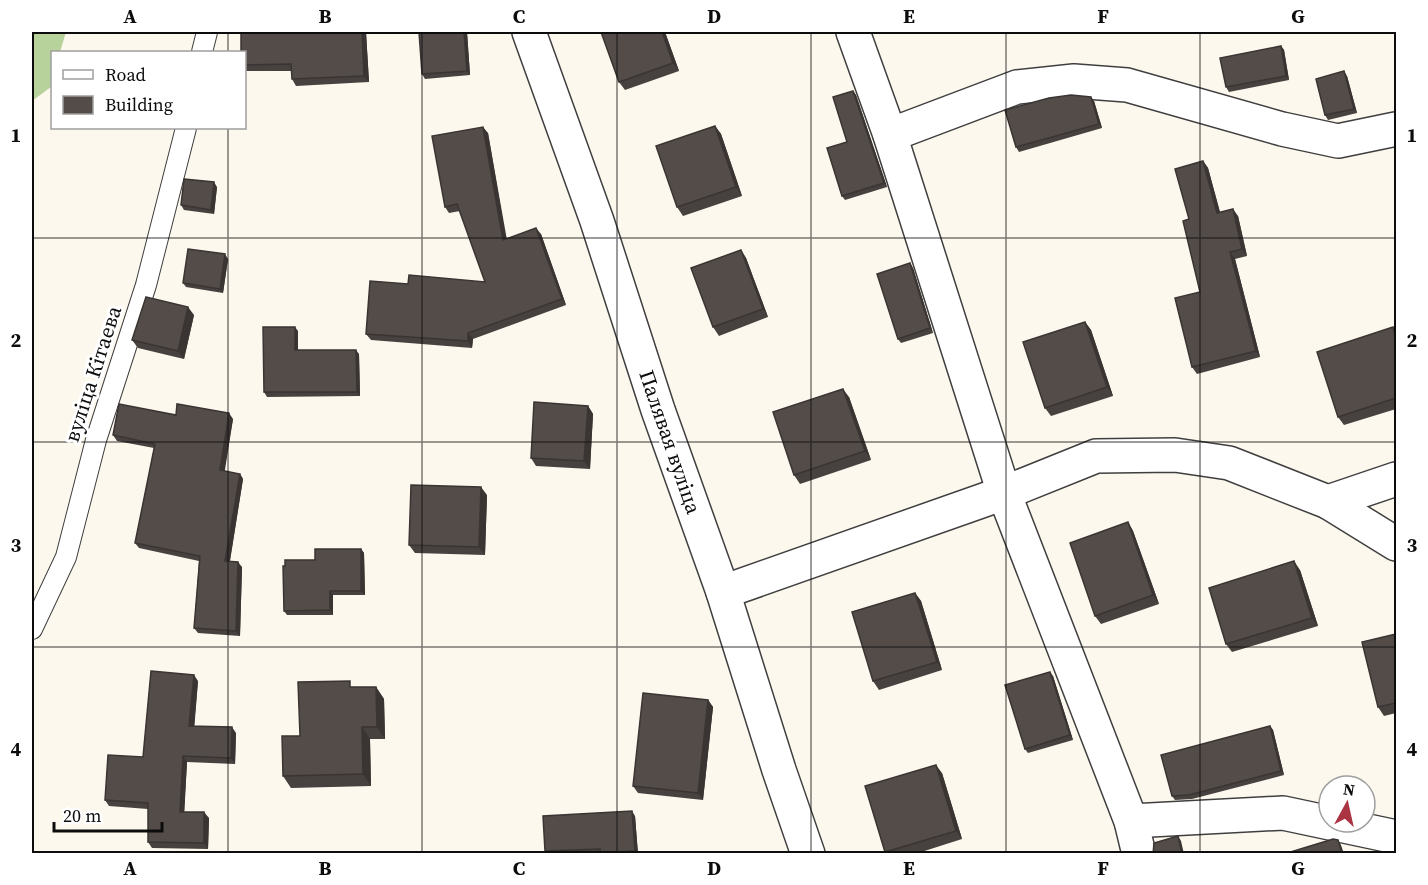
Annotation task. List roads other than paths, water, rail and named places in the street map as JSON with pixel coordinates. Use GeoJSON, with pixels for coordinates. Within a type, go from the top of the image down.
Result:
{"type":"FeatureCollection","features":[{"type":"Feature","properties":{"kind":"street","name":"Палявая вуліца"},"geometry":{"type":"LineString","coordinates":[[529,32],[597,221],[658,410],[723,592],[808,854]]}},
{"type":"Feature","properties":{"kind":"street"},"geometry":{"type":"LineString","coordinates":[[853,32],[890,135],[1004,493],[1131,821],[1139,854]]}},
{"type":"Feature","properties":{"kind":"street"},"geometry":{"type":"LineString","coordinates":[[890,135],[1017,87],[1074,81],[1127,85],[1282,129],[1338,141],[1396,129]]}},
{"type":"Feature","properties":{"kind":"street"},"geometry":{"type":"LineString","coordinates":[[723,592],[1004,493],[1096,456],[1175,455],[1230,463],[1328,502],[1396,544]]}},
{"type":"Feature","properties":{"kind":"street"},"geometry":{"type":"LineString","coordinates":[[1328,502],[1396,479]]}},
{"type":"Feature","properties":{"kind":"street"},"geometry":{"type":"LineString","coordinates":[[1131,821],[1283,813],[1396,837]]}},
{"type":"Feature","properties":{"kind":"lane"},"geometry":{"type":"LineString","coordinates":[[202,51],[207,32]]}},
{"type":"Feature","properties":{"kind":"lane","name":"вуліца Кітаева"},"geometry":{"type":"LineString","coordinates":[[32,629],[66,557],[96,440],[146,285],[186,129]]}}]}
